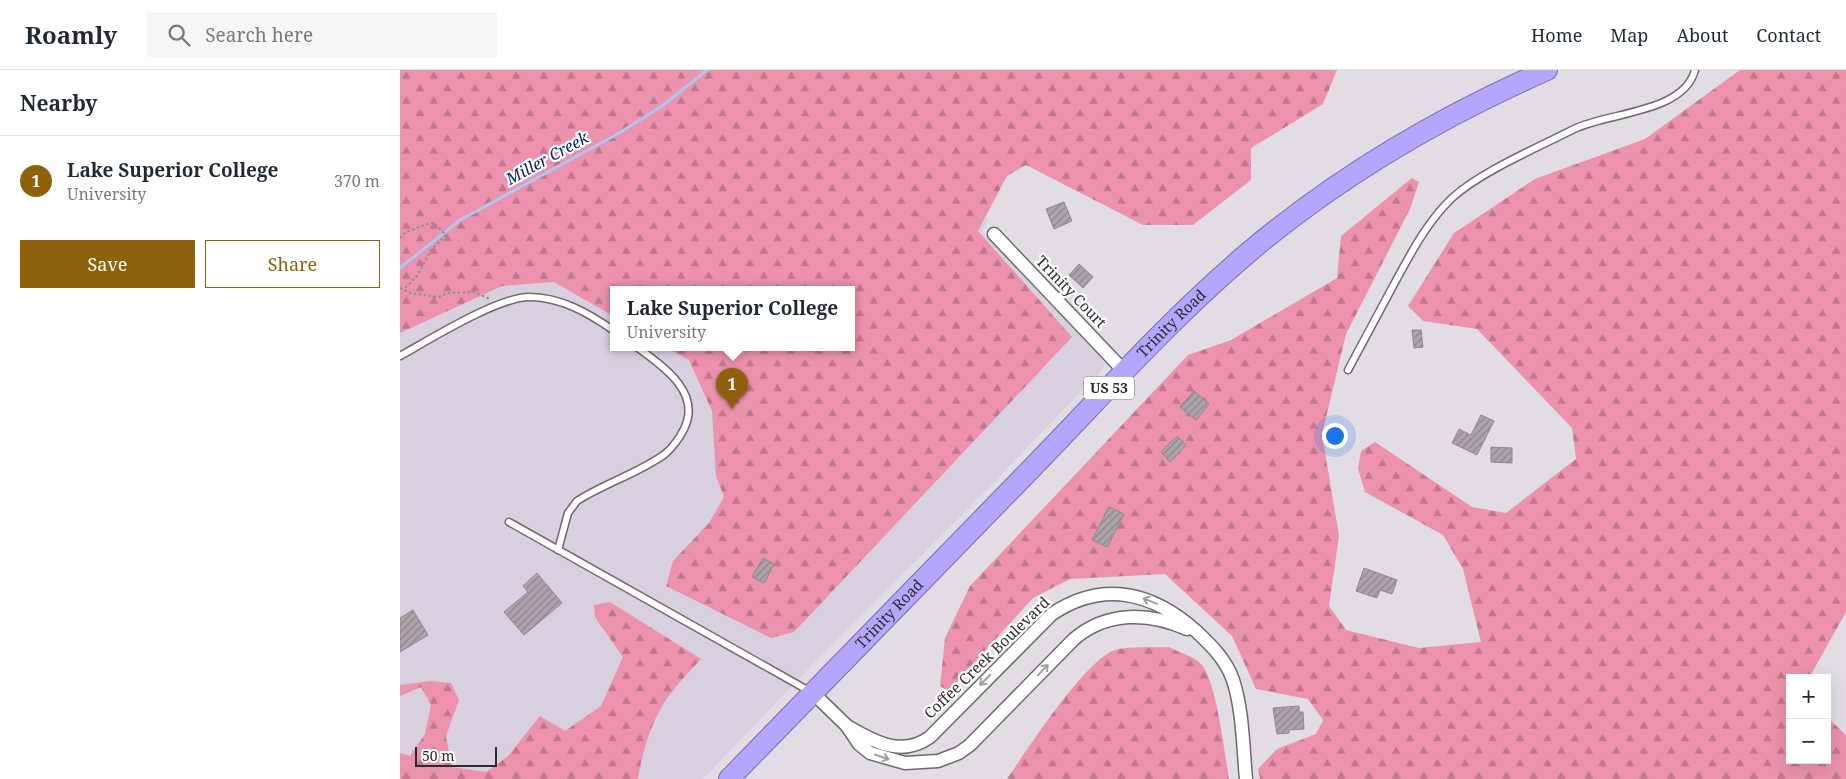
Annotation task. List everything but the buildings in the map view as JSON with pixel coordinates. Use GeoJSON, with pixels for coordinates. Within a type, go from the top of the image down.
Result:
{"type":"FeatureCollection","features":[{"type":"Feature","properties":{"kind":"highway","name":"Trinity Road"},"geometry":{"type":"LineString","coordinates":[[729,779],[1125,372],[1247,254],[1320,197],[1372,162],[1436,124],[1487,97],[1547,70]]}},
{"type":"Feature","properties":{"kind":"street","name":"Trinity Court"},"geometry":{"type":"LineString","coordinates":[[994,234],[1125,372]]}},
{"type":"Feature","properties":{"kind":"street","name":"Coffee Creek Boulevard"},"geometry":{"type":"LineString","coordinates":[[847,726],[872,740],[891,747],[908,747],[924,740],[1052,614],[1074,601],[1115,594],[1145,599],[1175,614],[1217,651],[1233,679],[1237,694],[1246,779]]}},
{"type":"Feature","properties":{"kind":"street","name":"Coffee Creek Boulevard"},"geometry":{"type":"LineString","coordinates":[[812,693],[847,726],[864,748],[878,756],[905,763],[938,761],[959,753],[970,745],[1074,639],[1093,626],[1118,618],[1145,616],[1169,621],[1204,638]]}},
{"type":"Feature","properties":{"kind":"lane"},"geometry":{"type":"LineString","coordinates":[[1348,370],[1411,252],[1438,212],[1453,197],[1493,172],[1577,128],[1599,119],[1668,102],[1688,84],[1695,70]]}},
{"type":"Feature","properties":{"kind":"lane"},"geometry":{"type":"LineString","coordinates":[[400,356],[498,304],[524,297],[551,299],[581,310],[610,328]]}},
{"type":"Feature","properties":{"kind":"lane"},"geometry":{"type":"LineString","coordinates":[[558,550],[568,512],[577,501],[666,453],[678,441],[686,425],[689,405],[681,386],[672,375],[642,351]]}},
{"type":"Feature","properties":{"kind":"lane"},"geometry":{"type":"LineString","coordinates":[[509,522],[812,693]]}},
{"type":"Feature","properties":{"kind":"path"},"geometry":{"type":"LineString","coordinates":[[400,238],[406,232],[430,223],[446,235],[431,250],[416,276],[404,289]]}},
{"type":"Feature","properties":{"kind":"path"},"geometry":{"type":"LineString","coordinates":[[400,288],[410,293],[439,297],[448,293],[474,292],[498,304]]}},
{"type":"Feature","properties":{"kind":"shaded area"},"geometry":{"type":"Polygon","coordinates":[[[400,70],[753,92],[988,219],[982,231],[1103,361],[1104,366],[1100,372],[964,513],[815,662],[703,779],[400,779],[400,70]]]}},
{"type":"Feature","properties":{"kind":"green space"},"geometry":{"type":"Polygon","coordinates":[[[400,70],[1337,70],[1323,104],[1251,148],[1251,180],[1193,225],[1143,225],[1026,165],[1007,176],[978,231],[1072,337],[794,632],[771,638],[666,586],[673,561],[709,523],[724,497],[716,476],[712,411],[689,360],[672,351],[855,351],[855,286],[610,286],[610,314],[554,282],[502,286],[400,333],[400,70]]]}},
{"type":"Feature","properties":{"kind":"green space"},"geometry":{"type":"Polygon","coordinates":[[[1740,70],[1846,70],[1846,612],[1811,674],[1786,674],[1786,764],[1831,764],[1831,721],[1846,735],[1846,779],[1260,779],[1258,769],[1277,749],[1316,734],[1323,720],[1308,699],[1256,689],[1232,636],[1165,574],[1070,579],[1033,598],[953,686],[947,690],[940,686],[945,638],[970,586],[1188,355],[1231,340],[1337,278],[1341,236],[1412,178],[1419,182],[1410,209],[1346,334],[1322,434],[1339,536],[1329,606],[1346,630],[1419,648],[1481,642],[1463,569],[1443,535],[1365,492],[1358,469],[1361,451],[1375,442],[1472,507],[1506,513],[1576,459],[1572,428],[1477,329],[1423,321],[1408,306],[1454,233],[1535,179],[1645,139],[1740,70]]]}},
{"type":"Feature","properties":{"kind":"green space"},"geometry":{"type":"Polygon","coordinates":[[[610,602],[701,659],[674,689],[659,712],[645,746],[638,779],[400,779],[400,753],[410,756],[425,734],[431,705],[421,687],[400,696],[400,685],[430,681],[451,683],[459,700],[446,736],[452,767],[486,772],[508,756],[540,716],[565,731],[601,706],[623,657],[595,617],[594,605],[610,602]]]}},
{"type":"Feature","properties":{"kind":"green space"},"geometry":{"type":"Polygon","coordinates":[[[1169,647],[1197,661],[1206,671],[1215,699],[1229,779],[1007,779],[1057,707],[1088,670],[1103,657],[1120,649],[1169,647]]]}},
{"type":"Feature","properties":{"kind":"waterway","name":"Miller Creek"},"geometry":{"type":"LineString","coordinates":[[400,268],[460,220],[621,132],[662,106],[707,70]]}},
{"type":"Feature","properties":{"kind":"place","name":"Lake Superior College"},"geometry":{"type":"Point","coordinates":[732,409]}}]}
